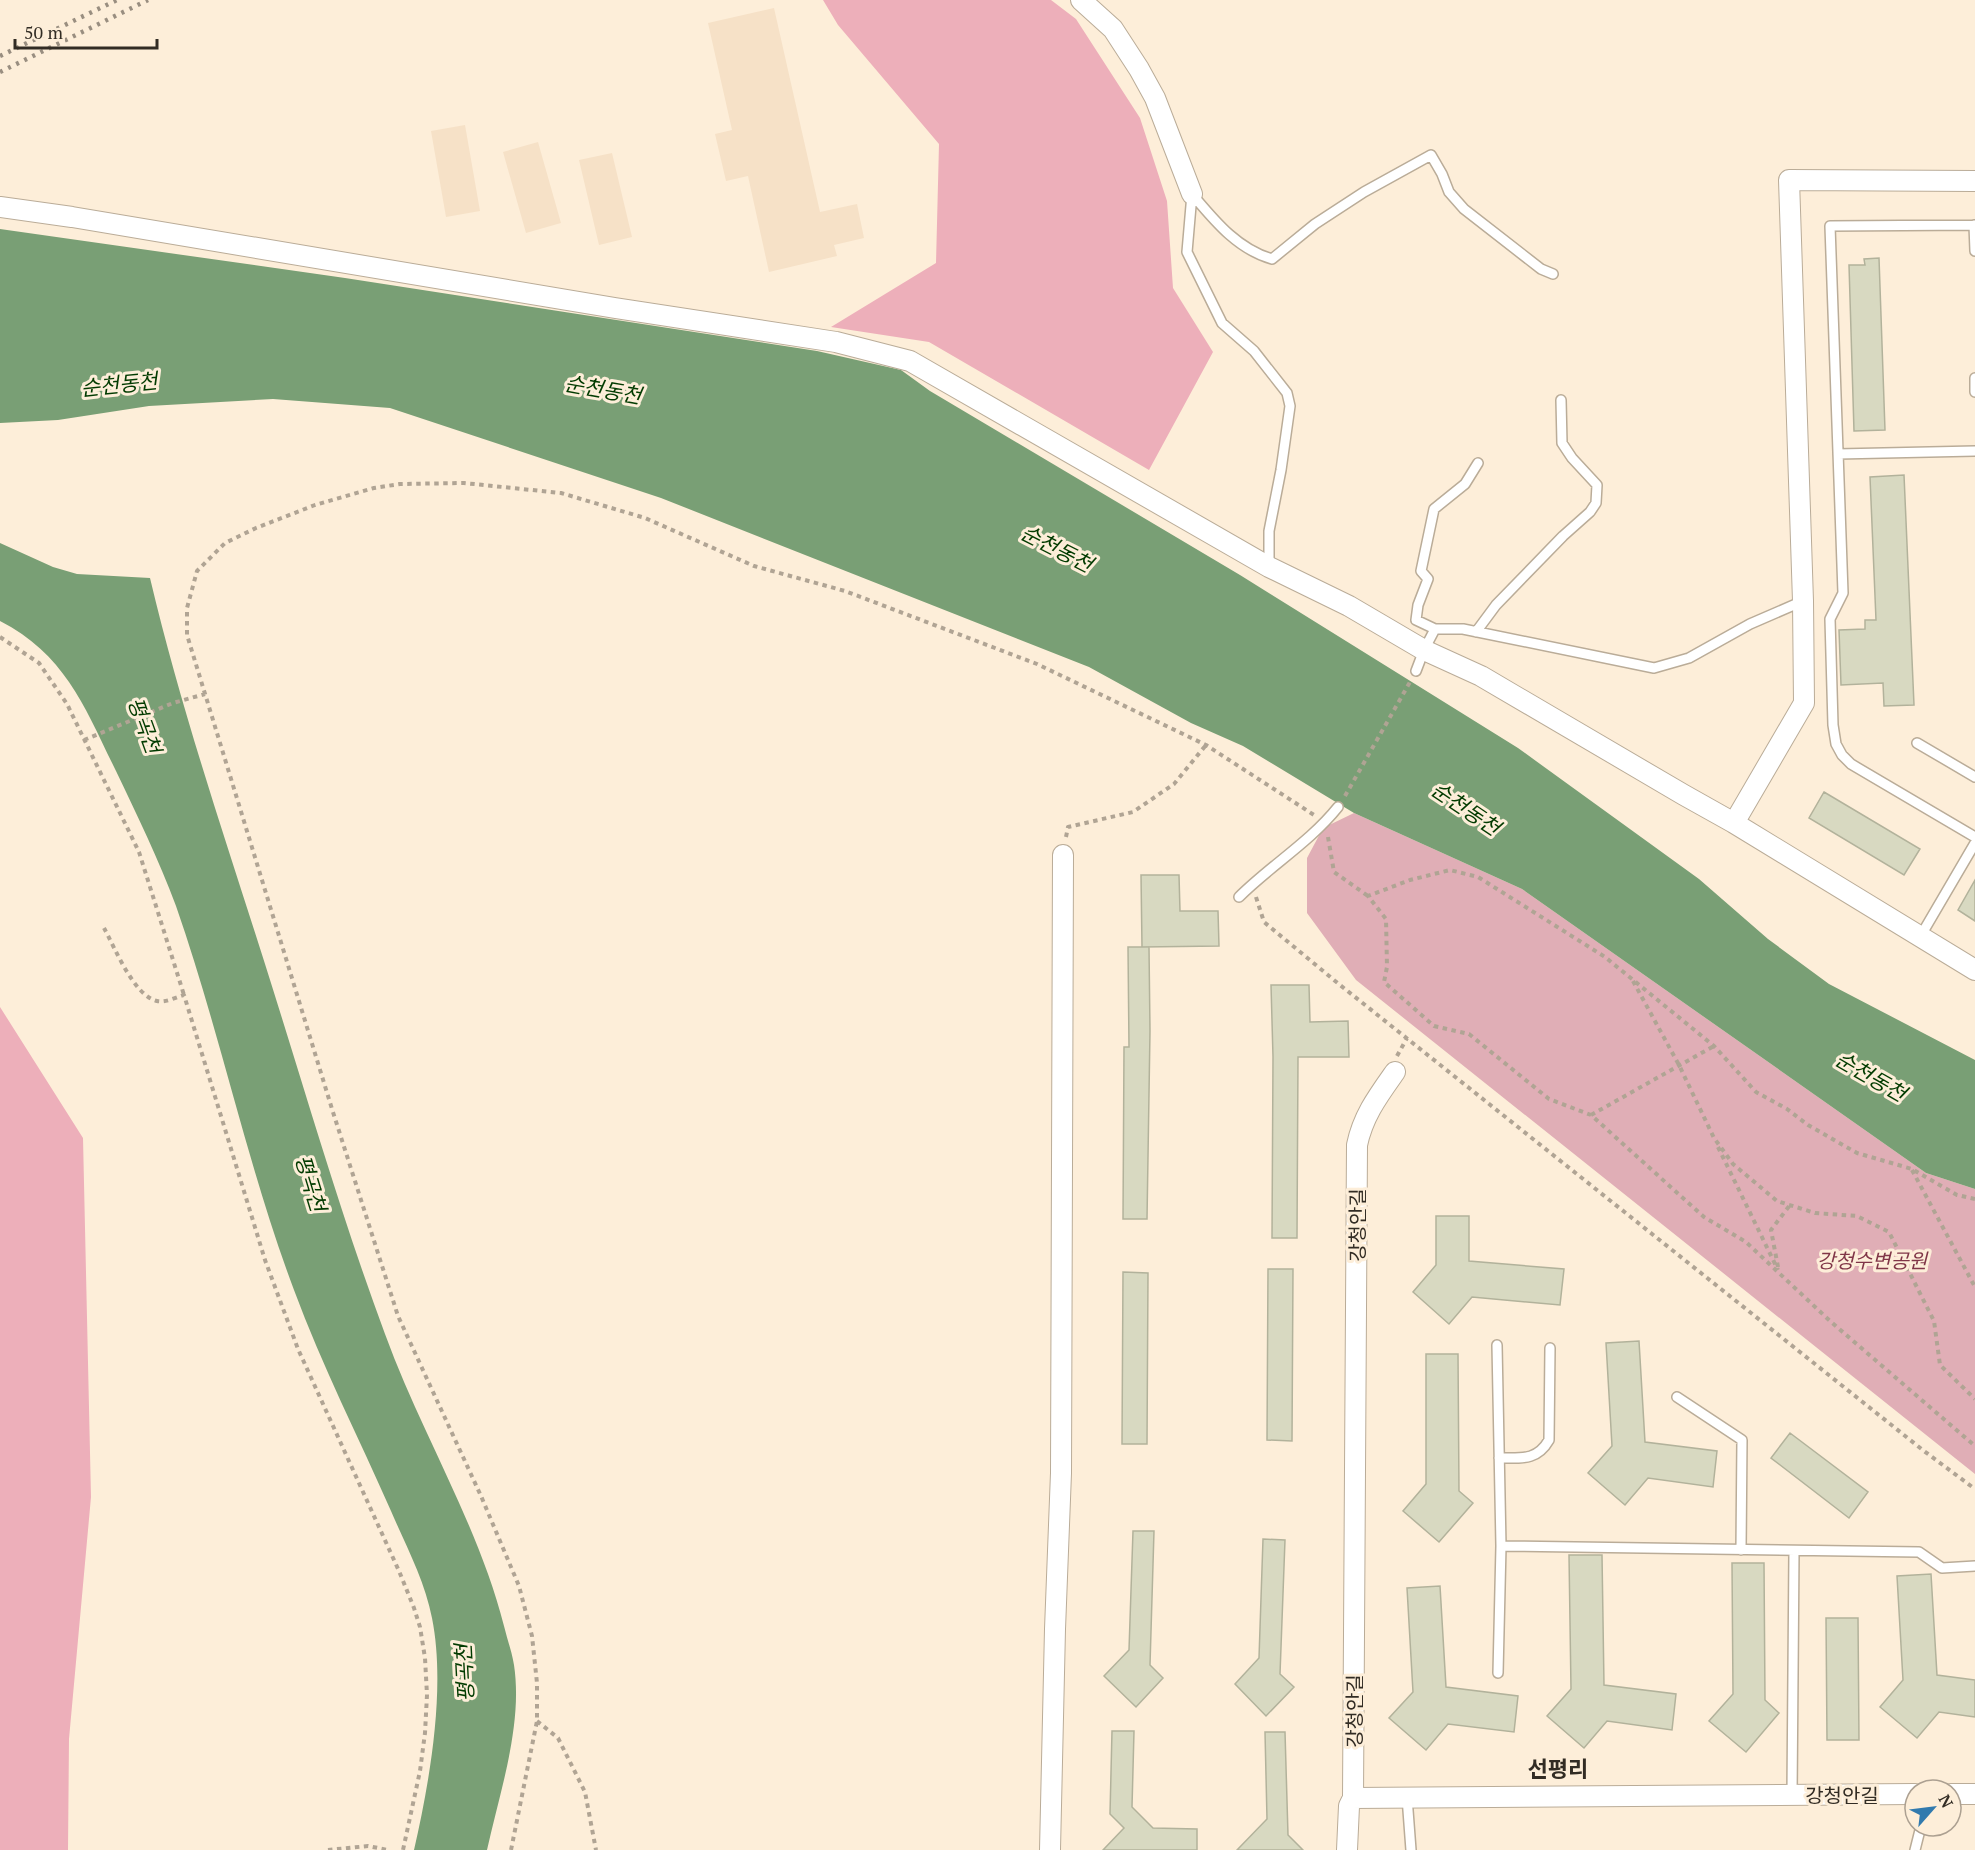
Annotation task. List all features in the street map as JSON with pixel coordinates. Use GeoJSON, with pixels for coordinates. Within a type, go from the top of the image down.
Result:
{"type":"FeatureCollection","features":[{"type":"Feature","properties":{"kind":"street"},"geometry":{"type":"LineString","coordinates":[[1081,0],[1113,29],[1139,69],[1155,98],[1192,194]]}},
{"type":"Feature","properties":{"kind":"street"},"geometry":{"type":"LineString","coordinates":[[1734,823],[1804,703],[1803,601],[1789,180],[1975,181]]}},
{"type":"Feature","properties":{"kind":"street"},"geometry":{"type":"LineString","coordinates":[[0,207],[72,217],[615,308],[830,340],[910,361],[1269,567],[1348,606],[1424,650],[1481,676],[1734,823],[1975,970]]}},
{"type":"Feature","properties":{"kind":"street"},"geometry":{"type":"LineString","coordinates":[[1050,1850],[1054,1629],[1061,1473],[1063,855]]}},
{"type":"Feature","properties":{"kind":"street","name":"강청안길"},"geometry":{"type":"LineString","coordinates":[[1395,1072],[1372,1103],[1363,1123],[1357,1146],[1353,1798],[1903,1794]]}},
{"type":"Feature","properties":{"kind":"street"},"geometry":{"type":"LineString","coordinates":[[1347,1850],[1349,1806],[1353,1798]]}},
{"type":"Feature","properties":{"kind":"lane"},"geometry":{"type":"LineString","coordinates":[[1192,194],[1216,223],[1236,240],[1260,255],[1272,259],[1315,225],[1364,192],[1431,156],[1449,192],[1464,208],[1541,269],[1553,274]]}},
{"type":"Feature","properties":{"kind":"lane"},"geometry":{"type":"LineString","coordinates":[[1192,194],[1187,252],[1222,323],[1254,351],[1287,393],[1290,406],[1269,531],[1269,567]]}},
{"type":"Feature","properties":{"kind":"lane"},"geometry":{"type":"LineString","coordinates":[[1975,251],[1975,225],[1830,226],[1843,593],[1830,619],[1833,725],[1836,744],[1851,764],[1975,837]]}},
{"type":"Feature","properties":{"kind":"lane"},"geometry":{"type":"LineString","coordinates":[[1975,378],[1975,392]]}},
{"type":"Feature","properties":{"kind":"lane"},"geometry":{"type":"LineString","coordinates":[[1476,632],[1496,605],[1563,536],[1590,512],[1596,503],[1597,485],[1572,458],[1562,443],[1562,400]]}},
{"type":"Feature","properties":{"kind":"lane"},"geometry":{"type":"LineString","coordinates":[[1838,454],[1975,451]]}},
{"type":"Feature","properties":{"kind":"lane"},"geometry":{"type":"LineString","coordinates":[[1478,463],[1465,484],[1434,509],[1421,571],[1428,579],[1418,605],[1416,620],[1435,629],[1463,629],[1654,668],[1689,658],[1760,619],[1803,601]]}},
{"type":"Feature","properties":{"kind":"lane"},"geometry":{"type":"LineString","coordinates":[[1416,671],[1435,629]]}},
{"type":"Feature","properties":{"kind":"lane"},"geometry":{"type":"LineString","coordinates":[[1917,743],[1975,777]]}},
{"type":"Feature","properties":{"kind":"lane"},"geometry":{"type":"LineString","coordinates":[[1239,897],[1326,823],[1338,807]]}},
{"type":"Feature","properties":{"kind":"lane"},"geometry":{"type":"LineString","coordinates":[[1920,937],[1975,843]]}},
{"type":"Feature","properties":{"kind":"lane"},"geometry":{"type":"LineString","coordinates":[[1497,1346],[1501,1546],[1498,1673]]}},
{"type":"Feature","properties":{"kind":"lane"},"geometry":{"type":"LineString","coordinates":[[1499,1458],[1527,1458],[1543,1451],[1550,1440],[1550,1348]]}},
{"type":"Feature","properties":{"kind":"lane"},"geometry":{"type":"LineString","coordinates":[[1677,1397],[1742,1440],[1741,1550]]}},
{"type":"Feature","properties":{"kind":"lane"},"geometry":{"type":"LineString","coordinates":[[1501,1546],[1918,1552],[1942,1568],[1975,1566]]}},
{"type":"Feature","properties":{"kind":"lane"},"geometry":{"type":"LineString","coordinates":[[1792,1795],[1794,1551]]}},
{"type":"Feature","properties":{"kind":"lane"},"geometry":{"type":"LineString","coordinates":[[1407,1797],[1411,1850]]}},
{"type":"Feature","properties":{"kind":"path"},"geometry":{"type":"LineString","coordinates":[[511,1850],[537,1721],[537,1683],[532,1636],[519,1586],[481,1496],[398,1316],[187,635],[187,608],[196,570],[225,543],[315,505],[374,488],[400,484],[464,483],[561,493],[645,518],[754,566],[845,591],[1037,664],[1206,745],[1326,823],[1334,872],[1368,896],[1386,919],[1387,967],[1384,982],[1434,1026],[1469,1034],[1549,1099],[1591,1115],[1704,1217],[1746,1242],[1830,1321],[1975,1446]]}},
{"type":"Feature","properties":{"kind":"path"},"geometry":{"type":"LineString","coordinates":[[0,637],[39,663],[66,704],[139,852],[266,1260],[294,1338],[399,1571],[420,1627],[427,1695],[425,1733],[420,1772],[403,1850]]}},
{"type":"Feature","properties":{"kind":"path"},"geometry":{"type":"LineString","coordinates":[[1338,807],[1416,671]]}},
{"type":"Feature","properties":{"kind":"path"},"geometry":{"type":"LineString","coordinates":[[84,740],[173,703],[205,694]]}},
{"type":"Feature","properties":{"kind":"path"},"geometry":{"type":"LineString","coordinates":[[1063,855],[1068,827],[1133,812],[1174,784],[1206,745]]}},
{"type":"Feature","properties":{"kind":"path"},"geometry":{"type":"LineString","coordinates":[[1368,896],[1410,880],[1450,870],[1478,877],[1605,957],[1714,1046],[1756,1092],[1857,1153],[1912,1169],[1957,1195],[1975,1199]]}},
{"type":"Feature","properties":{"kind":"path"},"geometry":{"type":"LineString","coordinates":[[1252,884],[1264,922],[1869,1407],[1975,1489]]}},
{"type":"Feature","properties":{"kind":"path"},"geometry":{"type":"LineString","coordinates":[[104,928],[142,993],[156,1001],[164,1001],[184,994]]}},
{"type":"Feature","properties":{"kind":"path"},"geometry":{"type":"LineString","coordinates":[[1631,979],[1679,1065],[1780,1273]]}},
{"type":"Feature","properties":{"kind":"path"},"geometry":{"type":"LineString","coordinates":[[1591,1115],[1714,1046]]}},
{"type":"Feature","properties":{"kind":"path"},"geometry":{"type":"LineString","coordinates":[[1714,1138],[1733,1164],[1777,1201],[1815,1213],[1857,1216],[1889,1232],[1934,1321],[1940,1365],[1975,1399]]}},
{"type":"Feature","properties":{"kind":"path"},"geometry":{"type":"LineString","coordinates":[[1912,1169],[1975,1287]]}},
{"type":"Feature","properties":{"kind":"path"},"geometry":{"type":"LineString","coordinates":[[1780,1273],[1771,1230],[1790,1205]]}},
{"type":"Feature","properties":{"kind":"path"},"geometry":{"type":"LineString","coordinates":[[537,1721],[558,1738],[585,1792],[596,1850]]}},
{"type":"Feature","properties":{"kind":"path"},"geometry":{"type":"LineString","coordinates":[[328,1850],[368,1846],[388,1850]]}},
{"type":"Feature","properties":{"kind":"shaded area"},"geometry":{"type":"Polygon","coordinates":[[[823,0],[1051,0],[1076,19],[1140,118],[1167,201],[1173,288],[1213,352],[1149,470],[929,342],[831,327],[936,263],[939,144],[838,25],[823,0]]]}},
{"type":"Feature","properties":{"kind":"shaded area"},"geometry":{"type":"Polygon","coordinates":[[[774,8],[820,212],[857,204],[864,238],[834,245],[837,256],[769,272],[748,176],[726,181],[715,134],[732,130],[708,23],[774,8]]]}},
{"type":"Feature","properties":{"kind":"shaded area"},"geometry":{"type":"Polygon","coordinates":[[[465,125],[480,211],[446,217],[431,131],[465,125]]]}},
{"type":"Feature","properties":{"kind":"shaded area"},"geometry":{"type":"Polygon","coordinates":[[[538,142],[561,223],[526,233],[503,152],[538,142]]]}},
{"type":"Feature","properties":{"kind":"shaded area"},"geometry":{"type":"Polygon","coordinates":[[[612,153],[632,237],[599,245],[579,160],[612,153]]]}},
{"type":"Feature","properties":{"kind":"shaded area"},"geometry":{"type":"Polygon","coordinates":[[[0,1007],[83,1138],[91,1497],[69,1739],[68,1850],[0,1850],[0,1007]]]}},
{"type":"Feature","properties":{"kind":"green space","name":"강청수변공원"},"geometry":{"type":"Polygon","coordinates":[[[1354,813],[1522,889],[1926,1173],[1975,1189],[1975,1474],[1356,980],[1307,913],[1307,858],[1323,828],[1354,813]]]}},
{"type":"Feature","properties":{"kind":"water","name":"순천동천"},"geometry":{"type":"Polygon","coordinates":[[[0,229],[345,278],[817,351],[901,370],[930,391],[1240,575],[1518,748],[1699,879],[1768,939],[1829,984],[1975,1060],[1975,1189],[1926,1173],[1522,889],[1354,813],[1243,746],[1191,723],[1089,667],[661,498],[390,408],[273,399],[149,406],[58,420],[0,423],[0,229]]]}},
{"type":"Feature","properties":{"kind":"water","name":"평곡천"},"geometry":{"type":"Polygon","coordinates":[[[0,543],[53,567],[77,574],[150,578],[175,675],[204,772],[353,1242],[399,1371],[479,1551],[493,1588],[511,1650],[516,1688],[513,1734],[487,1850],[414,1850],[426,1794],[437,1704],[436,1645],[425,1591],[409,1550],[316,1346],[294,1290],[262,1195],[192,954],[176,906],[155,855],[94,726],[71,685],[42,650],[0,621],[0,543]]]}},
{"type":"Feature","properties":{"kind":"building"},"geometry":{"type":"Polygon","coordinates":[[[1879,258],[1885,430],[1854,431],[1849,265],[1865,265],[1864,259],[1879,258]]]}},
{"type":"Feature","properties":{"kind":"building"},"geometry":{"type":"Polygon","coordinates":[[[1904,475],[1914,705],[1884,706],[1883,683],[1841,685],[1839,630],[1865,629],[1865,620],[1876,620],[1870,477],[1904,475]]]}},
{"type":"Feature","properties":{"kind":"building"},"geometry":{"type":"Polygon","coordinates":[[[1824,792],[1920,849],[1904,875],[1809,818],[1824,792]]]}},
{"type":"Feature","properties":{"kind":"building"},"geometry":{"type":"Polygon","coordinates":[[[1141,875],[1179,875],[1180,911],[1218,911],[1219,946],[1142,947],[1141,875]]]}},
{"type":"Feature","properties":{"kind":"building"},"geometry":{"type":"Polygon","coordinates":[[[1975,880],[1975,921],[1958,910],[1975,880]]]}},
{"type":"Feature","properties":{"kind":"building"},"geometry":{"type":"Polygon","coordinates":[[[1128,947],[1149,947],[1147,1219],[1123,1219],[1124,1047],[1129,1047],[1128,947]]]}},
{"type":"Feature","properties":{"kind":"building"},"geometry":{"type":"Polygon","coordinates":[[[1271,985],[1309,985],[1310,1022],[1348,1021],[1349,1057],[1298,1057],[1297,1238],[1272,1238],[1271,985]]]}},
{"type":"Feature","properties":{"kind":"building"},"geometry":{"type":"Polygon","coordinates":[[[1436,1216],[1469,1216],[1469,1261],[1564,1269],[1560,1305],[1472,1297],[1449,1324],[1413,1292],[1436,1265],[1436,1216]]]}},
{"type":"Feature","properties":{"kind":"building"},"geometry":{"type":"Polygon","coordinates":[[[1268,1269],[1293,1269],[1292,1441],[1267,1440],[1268,1269]]]}},
{"type":"Feature","properties":{"kind":"building"},"geometry":{"type":"Polygon","coordinates":[[[1123,1272],[1148,1273],[1147,1444],[1122,1444],[1123,1272]]]}},
{"type":"Feature","properties":{"kind":"building"},"geometry":{"type":"Polygon","coordinates":[[[1639,1341],[1645,1442],[1717,1451],[1713,1487],[1648,1478],[1625,1505],[1588,1473],[1612,1446],[1606,1343],[1639,1341]]]}},
{"type":"Feature","properties":{"kind":"building"},"geometry":{"type":"Polygon","coordinates":[[[1426,1354],[1458,1354],[1459,1491],[1473,1503],[1439,1542],[1403,1511],[1426,1484],[1426,1354]]]}},
{"type":"Feature","properties":{"kind":"building"},"geometry":{"type":"Polygon","coordinates":[[[1790,1433],[1868,1492],[1849,1518],[1771,1458],[1790,1433]]]}},
{"type":"Feature","properties":{"kind":"building"},"geometry":{"type":"Polygon","coordinates":[[[1133,1531],[1154,1531],[1150,1665],[1163,1678],[1136,1707],[1104,1676],[1129,1650],[1133,1531]]]}},
{"type":"Feature","properties":{"kind":"building"},"geometry":{"type":"Polygon","coordinates":[[[1263,1539],[1285,1540],[1280,1674],[1294,1687],[1266,1716],[1235,1684],[1259,1658],[1263,1539]]]}},
{"type":"Feature","properties":{"kind":"building"},"geometry":{"type":"Polygon","coordinates":[[[1569,1555],[1602,1555],[1604,1685],[1676,1694],[1672,1730],[1607,1721],[1584,1748],[1547,1716],[1571,1689],[1569,1555]]]}},
{"type":"Feature","properties":{"kind":"building"},"geometry":{"type":"Polygon","coordinates":[[[1732,1563],[1764,1563],[1765,1700],[1779,1713],[1746,1752],[1709,1721],[1733,1694],[1732,1563]]]}},
{"type":"Feature","properties":{"kind":"building"},"geometry":{"type":"Polygon","coordinates":[[[1931,1574],[1937,1675],[1975,1680],[1975,1717],[1939,1712],[1917,1738],[1880,1707],[1903,1680],[1897,1576],[1931,1574]]]}},
{"type":"Feature","properties":{"kind":"building"},"geometry":{"type":"Polygon","coordinates":[[[1440,1586],[1446,1687],[1518,1696],[1514,1732],[1448,1724],[1426,1750],[1389,1718],[1413,1692],[1407,1588],[1440,1586]]]}},
{"type":"Feature","properties":{"kind":"building"},"geometry":{"type":"Polygon","coordinates":[[[1826,1618],[1858,1618],[1859,1740],[1827,1740],[1826,1618]]]}},
{"type":"Feature","properties":{"kind":"building"},"geometry":{"type":"Polygon","coordinates":[[[1112,1731],[1134,1731],[1132,1807],[1153,1828],[1197,1829],[1197,1850],[1103,1850],[1124,1828],[1110,1814],[1112,1731]]]}},
{"type":"Feature","properties":{"kind":"building"},"geometry":{"type":"Polygon","coordinates":[[[1265,1732],[1285,1732],[1288,1835],[1303,1850],[1237,1850],[1267,1819],[1265,1732]]]}},
{"type":"Feature","properties":{"kind":"railway"},"geometry":{"type":"LineString","coordinates":[[0,56],[117,0]]}},
{"type":"Feature","properties":{"kind":"railway"},"geometry":{"type":"LineString","coordinates":[[0,72],[148,0]]}},
{"type":"Feature","properties":{"kind":"district","name":"선평리"},"geometry":{"type":"Point","coordinates":[1558,1768]}}]}
